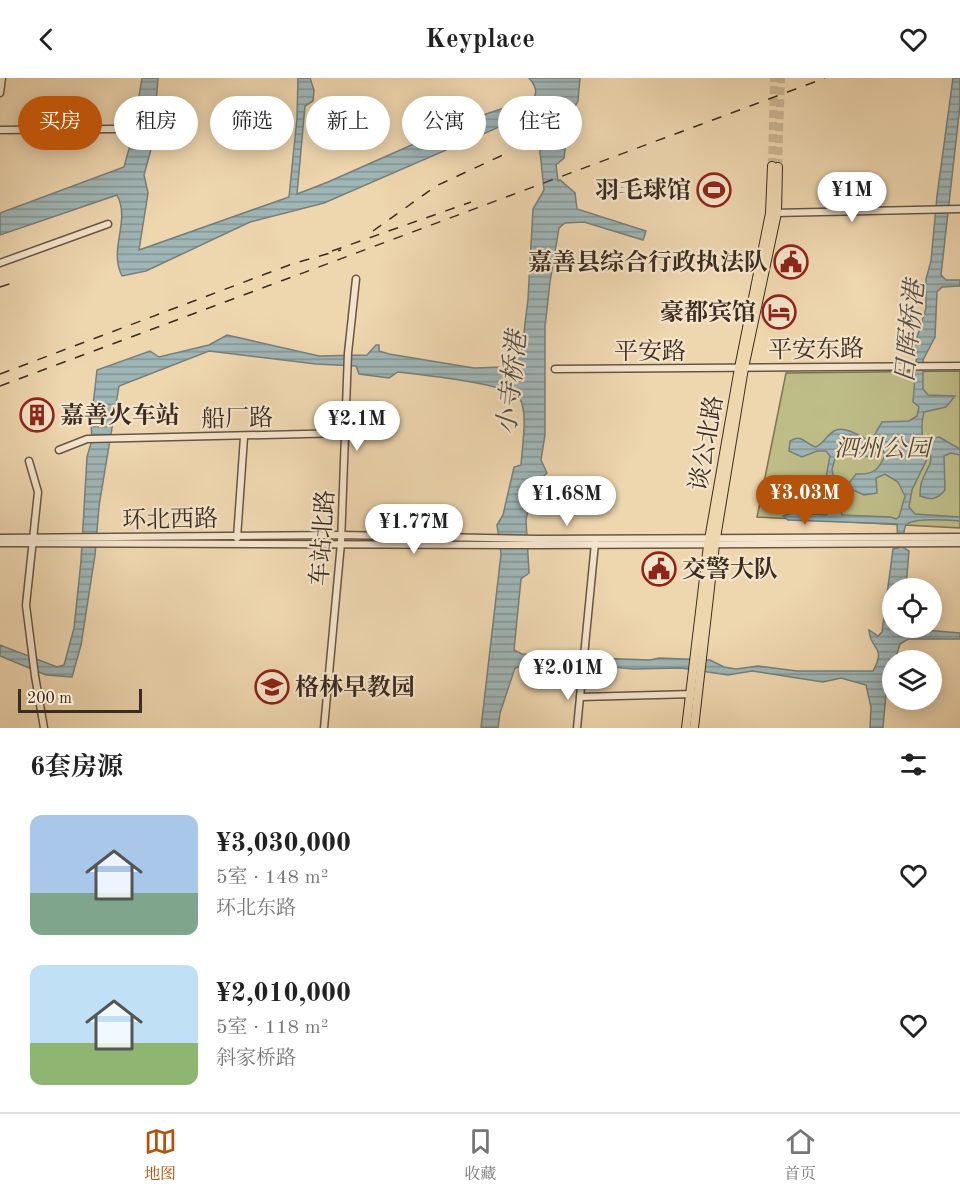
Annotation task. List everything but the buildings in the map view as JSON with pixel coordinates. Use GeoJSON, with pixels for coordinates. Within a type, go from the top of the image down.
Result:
{"type":"FeatureCollection","features":[{"type":"Feature","properties":{"kind":"main road","name":"谈公北路"},"geometry":{"type":"LineString","coordinates":[[694,728],[694,694],[712,542],[742,368],[773,213],[775,167]]}},
{"type":"Feature","properties":{"kind":"main road","name":"谈公北路"},"geometry":{"type":"LineString","coordinates":[[686,728],[694,694]]}},
{"type":"Feature","properties":{"kind":"street"},"geometry":{"type":"LineString","coordinates":[[0,93],[2,78]]}},
{"type":"Feature","properties":{"kind":"street"},"geometry":{"type":"LineString","coordinates":[[0,130],[114,129]]}},
{"type":"Feature","properties":{"kind":"street"},"geometry":{"type":"LineString","coordinates":[[773,213],[960,208]]}},
{"type":"Feature","properties":{"kind":"street"},"geometry":{"type":"LineString","coordinates":[[0,264],[108,224]]}},
{"type":"Feature","properties":{"kind":"street","name":"车站北路"},"geometry":{"type":"LineString","coordinates":[[324,728],[341,535],[348,353],[356,279]]}},
{"type":"Feature","properties":{"kind":"street","name":"平安东路"},"geometry":{"type":"LineString","coordinates":[[742,368],[960,366]]}},
{"type":"Feature","properties":{"kind":"street","name":"平安路"},"geometry":{"type":"LineString","coordinates":[[555,369],[742,368]]}},
{"type":"Feature","properties":{"kind":"street","name":"船厂路"},"geometry":{"type":"LineString","coordinates":[[59,450],[87,439],[346,433]]}},
{"type":"Feature","properties":{"kind":"street"},"geometry":{"type":"LineString","coordinates":[[237,540],[244,437]]}},
{"type":"Feature","properties":{"kind":"street"},"geometry":{"type":"LineString","coordinates":[[29,461],[38,492],[26,605],[44,728]]}},
{"type":"Feature","properties":{"kind":"street","name":"环北西路"},"geometry":{"type":"LineString","coordinates":[[237,540],[341,535],[488,541]]}},
{"type":"Feature","properties":{"kind":"street"},"geometry":{"type":"LineString","coordinates":[[907,541],[960,537]]}},
{"type":"Feature","properties":{"kind":"street","name":"环北西路"},"geometry":{"type":"LineString","coordinates":[[0,538],[340,543],[488,541]]}},
{"type":"Feature","properties":{"kind":"street","name":"环北西路"},"geometry":{"type":"LineString","coordinates":[[0,543],[34,540]]}},
{"type":"Feature","properties":{"kind":"street"},"geometry":{"type":"LineString","coordinates":[[488,541],[960,543]]}},
{"type":"Feature","properties":{"kind":"street"},"geometry":{"type":"LineString","coordinates":[[577,728],[595,542]]}},
{"type":"Feature","properties":{"kind":"street"},"geometry":{"type":"LineString","coordinates":[[580,697],[694,694]]}},
{"type":"Feature","properties":{"kind":"green space","name":"泗州公园"},"geometry":{"type":"Polygon","coordinates":[[[960,371],[960,528],[757,517],[786,373],[960,371]]]}},
{"type":"Feature","properties":{"kind":"water"},"geometry":{"type":"Polygon","coordinates":[[[142,78],[158,78],[157,96],[139,96],[142,78]]]}},
{"type":"Feature","properties":{"kind":"water"},"geometry":{"type":"Polygon","coordinates":[[[298,78],[310,78],[314,90],[313,96],[306,96],[297,194],[402,149],[446,150],[324,203],[250,222],[146,271],[122,276],[117,255],[122,215],[117,195],[0,235],[0,213],[124,167],[129,150],[151,150],[144,175],[148,193],[139,250],[289,197],[297,118],[298,78]]]}},
{"type":"Feature","properties":{"kind":"water"},"geometry":{"type":"Polygon","coordinates":[[[529,78],[580,78],[578,96],[535,96],[535,87],[529,78]]]}},
{"type":"Feature","properties":{"kind":"water"},"geometry":{"type":"Polygon","coordinates":[[[953,78],[960,78],[960,105],[941,275],[946,280],[960,280],[960,286],[942,287],[937,292],[935,337],[923,360],[923,389],[928,395],[955,396],[946,407],[924,412],[922,435],[928,457],[912,490],[909,507],[915,514],[960,517],[960,521],[925,520],[907,524],[904,529],[904,548],[909,551],[907,578],[889,578],[893,549],[898,548],[897,524],[788,520],[783,516],[792,513],[826,515],[836,506],[840,507],[842,515],[896,519],[899,517],[905,496],[898,482],[885,474],[876,478],[877,493],[864,495],[849,488],[832,489],[826,477],[830,456],[826,451],[817,451],[802,457],[789,451],[790,441],[798,438],[816,447],[838,430],[849,431],[866,439],[875,449],[876,456],[870,458],[852,450],[836,455],[832,469],[834,479],[849,483],[856,474],[867,474],[878,468],[883,460],[885,455],[881,446],[872,439],[882,422],[909,421],[917,416],[919,407],[913,402],[917,352],[911,349],[911,344],[916,341],[926,308],[926,279],[931,261],[937,196],[953,78]]]}},
{"type":"Feature","properties":{"kind":"water"},"geometry":{"type":"Polygon","coordinates":[[[498,110],[498,128],[486,133],[486,114],[498,110]]]}},
{"type":"Feature","properties":{"kind":"water","name":"小寺桥港"},"geometry":{"type":"Polygon","coordinates":[[[540,150],[565,150],[564,158],[556,165],[558,181],[560,180],[575,193],[577,209],[646,231],[643,240],[584,222],[565,223],[559,228],[545,327],[545,435],[541,460],[547,473],[533,486],[526,520],[529,573],[521,579],[514,650],[522,654],[568,657],[710,660],[724,667],[736,669],[758,666],[797,671],[873,671],[877,663],[878,652],[869,630],[878,636],[882,632],[882,638],[942,638],[942,631],[960,633],[960,639],[908,639],[900,644],[898,650],[882,650],[882,710],[885,710],[883,728],[870,728],[871,707],[866,685],[841,678],[823,682],[752,671],[728,675],[681,668],[633,669],[543,660],[515,668],[500,713],[498,728],[481,728],[501,554],[497,525],[503,515],[514,467],[521,465],[524,413],[520,399],[513,393],[499,388],[463,381],[398,372],[389,378],[359,374],[356,366],[316,364],[209,351],[119,386],[99,506],[95,555],[81,645],[72,677],[46,675],[0,656],[0,645],[57,667],[64,665],[74,628],[81,561],[87,457],[92,440],[91,423],[97,370],[150,351],[159,357],[209,345],[227,335],[319,356],[367,355],[376,345],[379,345],[379,351],[389,354],[474,368],[505,367],[516,360],[522,348],[528,299],[533,209],[544,190],[540,150]]]}},
{"type":"Feature","properties":{"kind":"water"},"geometry":{"type":"Polygon","coordinates":[[[939,437],[960,449],[960,455],[951,453],[944,456],[945,490],[939,496],[927,498],[920,496],[920,488],[931,461],[927,446],[929,440],[939,437]]]}},
{"type":"Feature","properties":{"kind":"tunnel"},"geometry":{"type":"LineString","coordinates":[[772,166],[774,78]]}},
{"type":"Feature","properties":{"kind":"tunnel"},"geometry":{"type":"LineString","coordinates":[[778,167],[781,78]]}},
{"type":"Feature","properties":{"kind":"railway"},"geometry":{"type":"LineString","coordinates":[[0,386],[825,78]]}},
{"type":"Feature","properties":{"kind":"railway"},"geometry":{"type":"LineString","coordinates":[[373,231],[436,186],[505,154]]}},
{"type":"Feature","properties":{"kind":"railway"},"geometry":{"type":"LineString","coordinates":[[332,251],[471,202]]}},
{"type":"Feature","properties":{"kind":"railway"},"geometry":{"type":"LineString","coordinates":[[0,374],[292,264],[341,250]]}},
{"type":"Feature","properties":{"kind":"railway"},"geometry":{"type":"LineString","coordinates":[[0,287],[12,283]]}},
{"type":"Feature","properties":{"kind":"place","name":"羽毛球馆"},"geometry":{"type":"Point","coordinates":[714,190]}},
{"type":"Feature","properties":{"kind":"place","name":"嘉善县综合行政执法队"},"geometry":{"type":"Point","coordinates":[791,262]}},
{"type":"Feature","properties":{"kind":"place","name":"豪都宾馆"},"geometry":{"type":"Point","coordinates":[779,312]}},
{"type":"Feature","properties":{"kind":"place","name":"嘉善火车站"},"geometry":{"type":"Point","coordinates":[37,415]}},
{"type":"Feature","properties":{"kind":"place","name":"交警大队"},"geometry":{"type":"Point","coordinates":[659,569]}},
{"type":"Feature","properties":{"kind":"place","name":"格林早教园"},"geometry":{"type":"Point","coordinates":[272,687]}},
{"type":"Feature","properties":{"kind":"water label","name":"日晖桥港"},"geometry":{"type":"Point","coordinates":[909,332]}}]}
